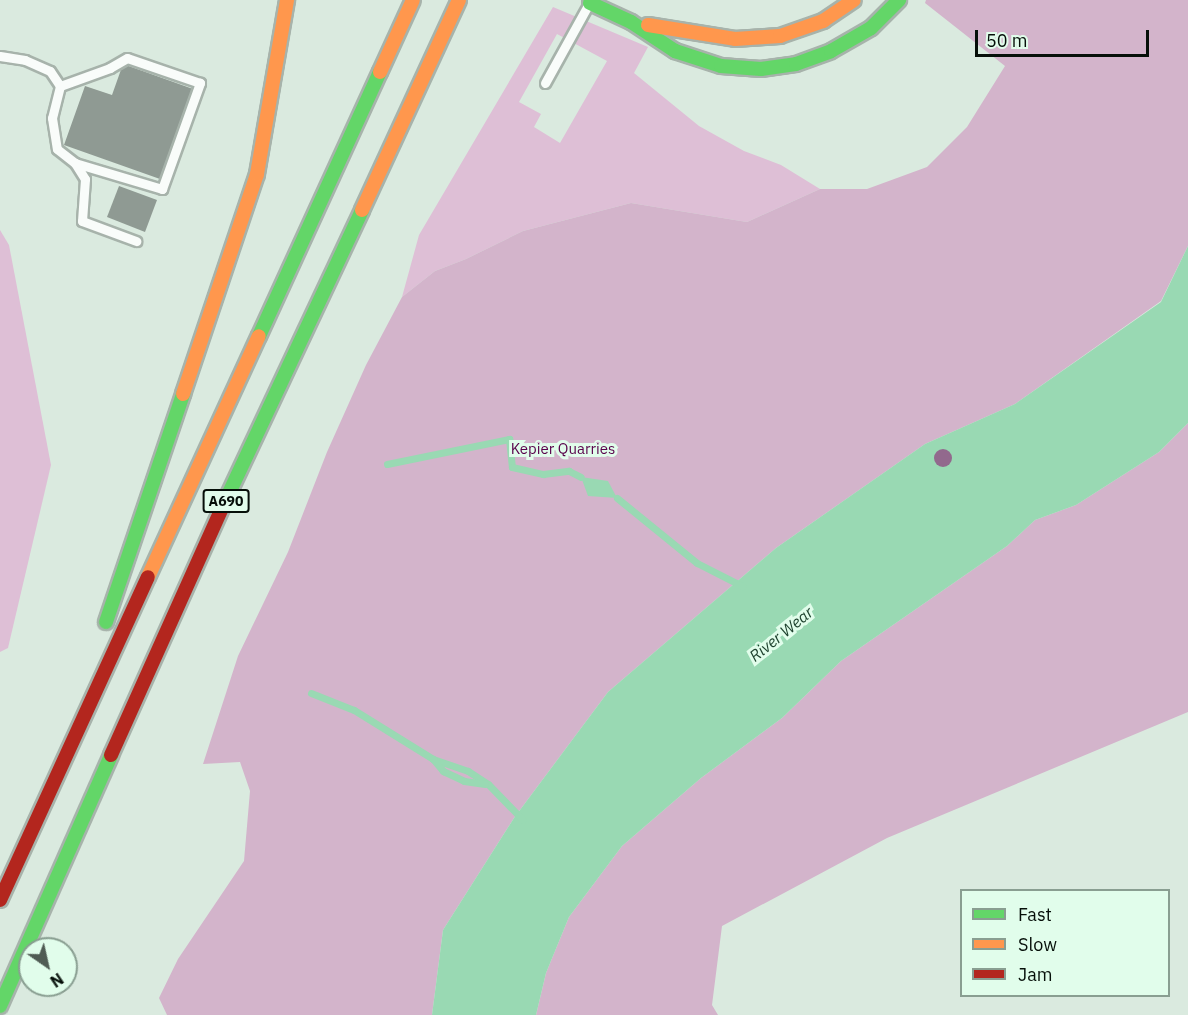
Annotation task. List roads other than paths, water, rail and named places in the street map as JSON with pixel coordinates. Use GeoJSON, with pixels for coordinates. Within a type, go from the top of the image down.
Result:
{"type":"FeatureCollection","features":[{"type":"Feature","properties":{"kind":"highway"},"geometry":{"type":"LineString","coordinates":[[103,631],[257,174],[287,0]]}},
{"type":"Feature","properties":{"kind":"highway","name":"A690"},"geometry":{"type":"LineString","coordinates":[[0,900],[413,0]]}},
{"type":"Feature","properties":{"kind":"highway"},"geometry":{"type":"LineString","coordinates":[[631,22],[735,39],[780,36],[823,21],[854,0]]}},
{"type":"Feature","properties":{"kind":"highway"},"geometry":{"type":"LineString","coordinates":[[590,3],[631,22],[675,51],[721,66],[761,69],[796,64],[831,51],[871,28],[899,0]]}},
{"type":"Feature","properties":{"kind":"highway","name":"A690"},"geometry":{"type":"LineString","coordinates":[[0,1006],[192,574],[424,78],[464,5]]}},
{"type":"Feature","properties":{"kind":"highway"},"geometry":{"type":"LineString","coordinates":[[14,868],[83,685]]}},
{"type":"Feature","properties":{"kind":"lane"},"geometry":{"type":"LineString","coordinates":[[545,83],[590,3]]}},
{"type":"Feature","properties":{"kind":"lane"},"geometry":{"type":"LineString","coordinates":[[0,56],[25,60],[50,71],[60,86],[52,118],[57,149],[75,163],[85,178],[82,221],[136,241]]}},
{"type":"Feature","properties":{"kind":"lane"},"geometry":{"type":"LineString","coordinates":[[60,86],[110,68],[127,58],[200,83],[162,189],[75,163]]}},
{"type":"Feature","properties":{"kind":"water","name":"River Wear"},"geometry":{"type":"Polygon","coordinates":[[[1188,246],[1188,423],[1159,452],[1076,505],[1035,520],[1007,546],[841,661],[782,718],[701,778],[622,846],[569,917],[546,973],[536,1015],[432,1015],[443,930],[514,818],[608,692],[776,548],[925,444],[1015,404],[1161,302],[1188,246]]]}},
{"type":"Feature","properties":{"kind":"water"},"geometry":{"type":"Polygon","coordinates":[[[581,477],[608,481],[617,498],[588,496],[581,477]]]}},
{"type":"Feature","properties":{"kind":"waterway"},"geometry":{"type":"LineString","coordinates":[[387,464],[509,439],[512,467],[543,474],[569,471],[581,477]]}},
{"type":"Feature","properties":{"kind":"waterway"},"geometry":{"type":"LineString","coordinates":[[617,498],[697,563],[742,586]]}},
{"type":"Feature","properties":{"kind":"waterway"},"geometry":{"type":"LineString","coordinates":[[311,693],[354,710],[433,759],[468,771],[488,784],[523,820]]}},
{"type":"Feature","properties":{"kind":"waterway"},"geometry":{"type":"LineString","coordinates":[[433,759],[443,771],[464,781],[485,784]]}},
{"type":"Feature","properties":{"kind":"park label","name":"Kepier Quarries"},"geometry":{"type":"Point","coordinates":[563,449]}}]}
